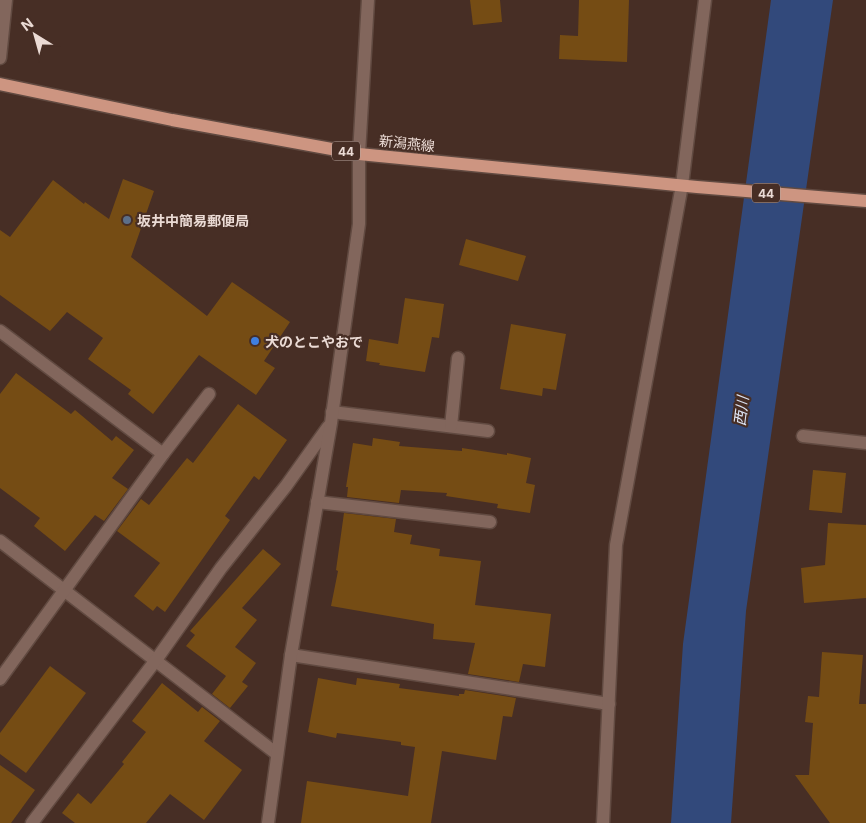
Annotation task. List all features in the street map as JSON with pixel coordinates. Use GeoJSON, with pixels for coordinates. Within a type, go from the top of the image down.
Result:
{"type":"FeatureCollection","features":[{"type":"Feature","properties":{"kind":"main road","name":"新潟燕線"},"geometry":{"type":"LineString","coordinates":[[0,84],[172,120],[359,154],[697,187],[866,201]]}},
{"type":"Feature","properties":{"kind":"street"},"geometry":{"type":"LineString","coordinates":[[0,58],[6,0]]}},
{"type":"Feature","properties":{"kind":"street"},"geometry":{"type":"LineString","coordinates":[[268,823],[291,655],[332,418],[359,224],[359,154],[368,0]]}},
{"type":"Feature","properties":{"kind":"street"},"geometry":{"type":"LineString","coordinates":[[603,823],[616,544],[682,185],[705,0]]}},
{"type":"Feature","properties":{"kind":"street"},"geometry":{"type":"LineString","coordinates":[[0,331],[163,454]]}},
{"type":"Feature","properties":{"kind":"street"},"geometry":{"type":"LineString","coordinates":[[451,426],[458,358]]}},
{"type":"Feature","properties":{"kind":"street"},"geometry":{"type":"LineString","coordinates":[[0,679],[163,454],[209,394]]}},
{"type":"Feature","properties":{"kind":"street"},"geometry":{"type":"LineString","coordinates":[[332,418],[451,426],[488,431]]}},
{"type":"Feature","properties":{"kind":"street"},"geometry":{"type":"LineString","coordinates":[[32,823],[156,660],[221,568],[286,486],[332,418]]}},
{"type":"Feature","properties":{"kind":"street"},"geometry":{"type":"LineString","coordinates":[[803,436],[866,443]]}},
{"type":"Feature","properties":{"kind":"street"},"geometry":{"type":"LineString","coordinates":[[317,502],[490,522]]}},
{"type":"Feature","properties":{"kind":"street"},"geometry":{"type":"LineString","coordinates":[[0,541],[277,754]]}},
{"type":"Feature","properties":{"kind":"street"},"geometry":{"type":"LineString","coordinates":[[291,655],[609,704]]}},
{"type":"Feature","properties":{"kind":"water","name":"西川"},"geometry":{"type":"Polygon","coordinates":[[[771,0],[833,0],[746,611],[731,823],[671,823],[683,644],[771,0]]]}},
{"type":"Feature","properties":{"kind":"building"},"geometry":{"type":"Polygon","coordinates":[[[470,0],[500,0],[502,22],[473,25],[470,0]]]}},
{"type":"Feature","properties":{"kind":"building"},"geometry":{"type":"Polygon","coordinates":[[[579,0],[629,0],[627,62],[559,59],[560,35],[578,36],[579,0]]]}},
{"type":"Feature","properties":{"kind":"building"},"geometry":{"type":"Polygon","coordinates":[[[123,179],[154,191],[131,257],[207,316],[232,282],[290,322],[264,361],[275,368],[256,395],[199,355],[153,414],[128,394],[131,390],[88,359],[103,338],[67,312],[50,331],[0,295],[0,230],[10,237],[53,180],[84,204],[85,202],[109,219],[123,179]]]}},
{"type":"Feature","properties":{"kind":"building"},"geometry":{"type":"Polygon","coordinates":[[[466,239],[526,256],[518,281],[459,265],[466,239]]]}},
{"type":"Feature","properties":{"kind":"building"},"geometry":{"type":"Polygon","coordinates":[[[405,298],[444,304],[439,338],[432,337],[425,372],[379,365],[380,363],[366,361],[369,339],[398,344],[405,298]]]}},
{"type":"Feature","properties":{"kind":"building"},"geometry":{"type":"Polygon","coordinates":[[[511,324],[566,334],[556,390],[543,388],[542,396],[500,389],[511,324]]]}},
{"type":"Feature","properties":{"kind":"building"},"geometry":{"type":"Polygon","coordinates":[[[16,373],[71,414],[75,410],[112,441],[116,436],[134,450],[112,478],[128,489],[104,521],[95,515],[65,551],[34,526],[40,518],[0,488],[0,394],[16,373]]]}},
{"type":"Feature","properties":{"kind":"building"},"geometry":{"type":"Polygon","coordinates":[[[238,404],[287,440],[259,480],[254,476],[225,516],[230,520],[165,612],[157,606],[153,611],[134,596],[160,563],[117,531],[141,499],[149,505],[187,458],[193,463],[238,404]]]}},
{"type":"Feature","properties":{"kind":"building"},"geometry":{"type":"Polygon","coordinates":[[[373,438],[400,442],[399,446],[462,451],[462,448],[507,455],[507,453],[531,458],[526,483],[535,485],[530,513],[497,508],[498,504],[446,496],[447,493],[401,490],[399,503],[347,497],[348,487],[346,487],[353,443],[372,446],[373,438]]]}},
{"type":"Feature","properties":{"kind":"building"},"geometry":{"type":"Polygon","coordinates":[[[813,470],[846,473],[842,513],[809,510],[813,470]]]}},
{"type":"Feature","properties":{"kind":"building"},"geometry":{"type":"Polygon","coordinates":[[[344,513],[396,519],[394,532],[412,535],[410,544],[440,549],[439,556],[481,561],[475,605],[551,614],[545,667],[523,664],[519,682],[468,674],[475,643],[433,639],[434,624],[331,606],[338,571],[336,570],[344,513]]]}},
{"type":"Feature","properties":{"kind":"building"},"geometry":{"type":"Polygon","coordinates":[[[828,523],[866,525],[866,598],[804,603],[801,568],[825,565],[828,523]]]}},
{"type":"Feature","properties":{"kind":"building"},"geometry":{"type":"Polygon","coordinates":[[[263,549],[281,564],[242,608],[257,620],[235,647],[256,663],[242,682],[248,686],[230,708],[212,694],[226,676],[186,646],[195,635],[190,631],[263,549]]]}},
{"type":"Feature","properties":{"kind":"building"},"geometry":{"type":"Polygon","coordinates":[[[822,652],[863,655],[859,704],[866,704],[866,823],[830,823],[795,775],[809,775],[813,723],[805,722],[808,696],[819,697],[822,652]]]}},
{"type":"Feature","properties":{"kind":"building"},"geometry":{"type":"Polygon","coordinates":[[[50,666],[86,693],[26,773],[0,754],[0,733],[50,666]]]}},
{"type":"Feature","properties":{"kind":"building"},"geometry":{"type":"Polygon","coordinates":[[[318,678],[356,685],[357,678],[400,684],[399,688],[459,696],[459,694],[464,694],[465,690],[516,698],[512,717],[503,716],[496,760],[442,751],[431,823],[301,823],[307,781],[408,796],[415,747],[401,745],[401,742],[337,733],[336,738],[308,732],[318,678]]]}},
{"type":"Feature","properties":{"kind":"building"},"geometry":{"type":"Polygon","coordinates":[[[162,683],[198,712],[202,707],[220,721],[204,741],[242,770],[204,820],[170,794],[146,823],[75,823],[62,813],[78,793],[91,804],[124,764],[122,762],[146,732],[132,721],[162,683]]]}},
{"type":"Feature","properties":{"kind":"building"},"geometry":{"type":"Polygon","coordinates":[[[0,765],[35,790],[11,823],[0,823],[0,765]]]}},
{"type":"Feature","properties":{"kind":"place","name":"坂井中簡易郵便局"},"geometry":{"type":"Point","coordinates":[127,220]}},
{"type":"Feature","properties":{"kind":"place","name":"犬のとこやおで"},"geometry":{"type":"Point","coordinates":[255,341]}}]}
